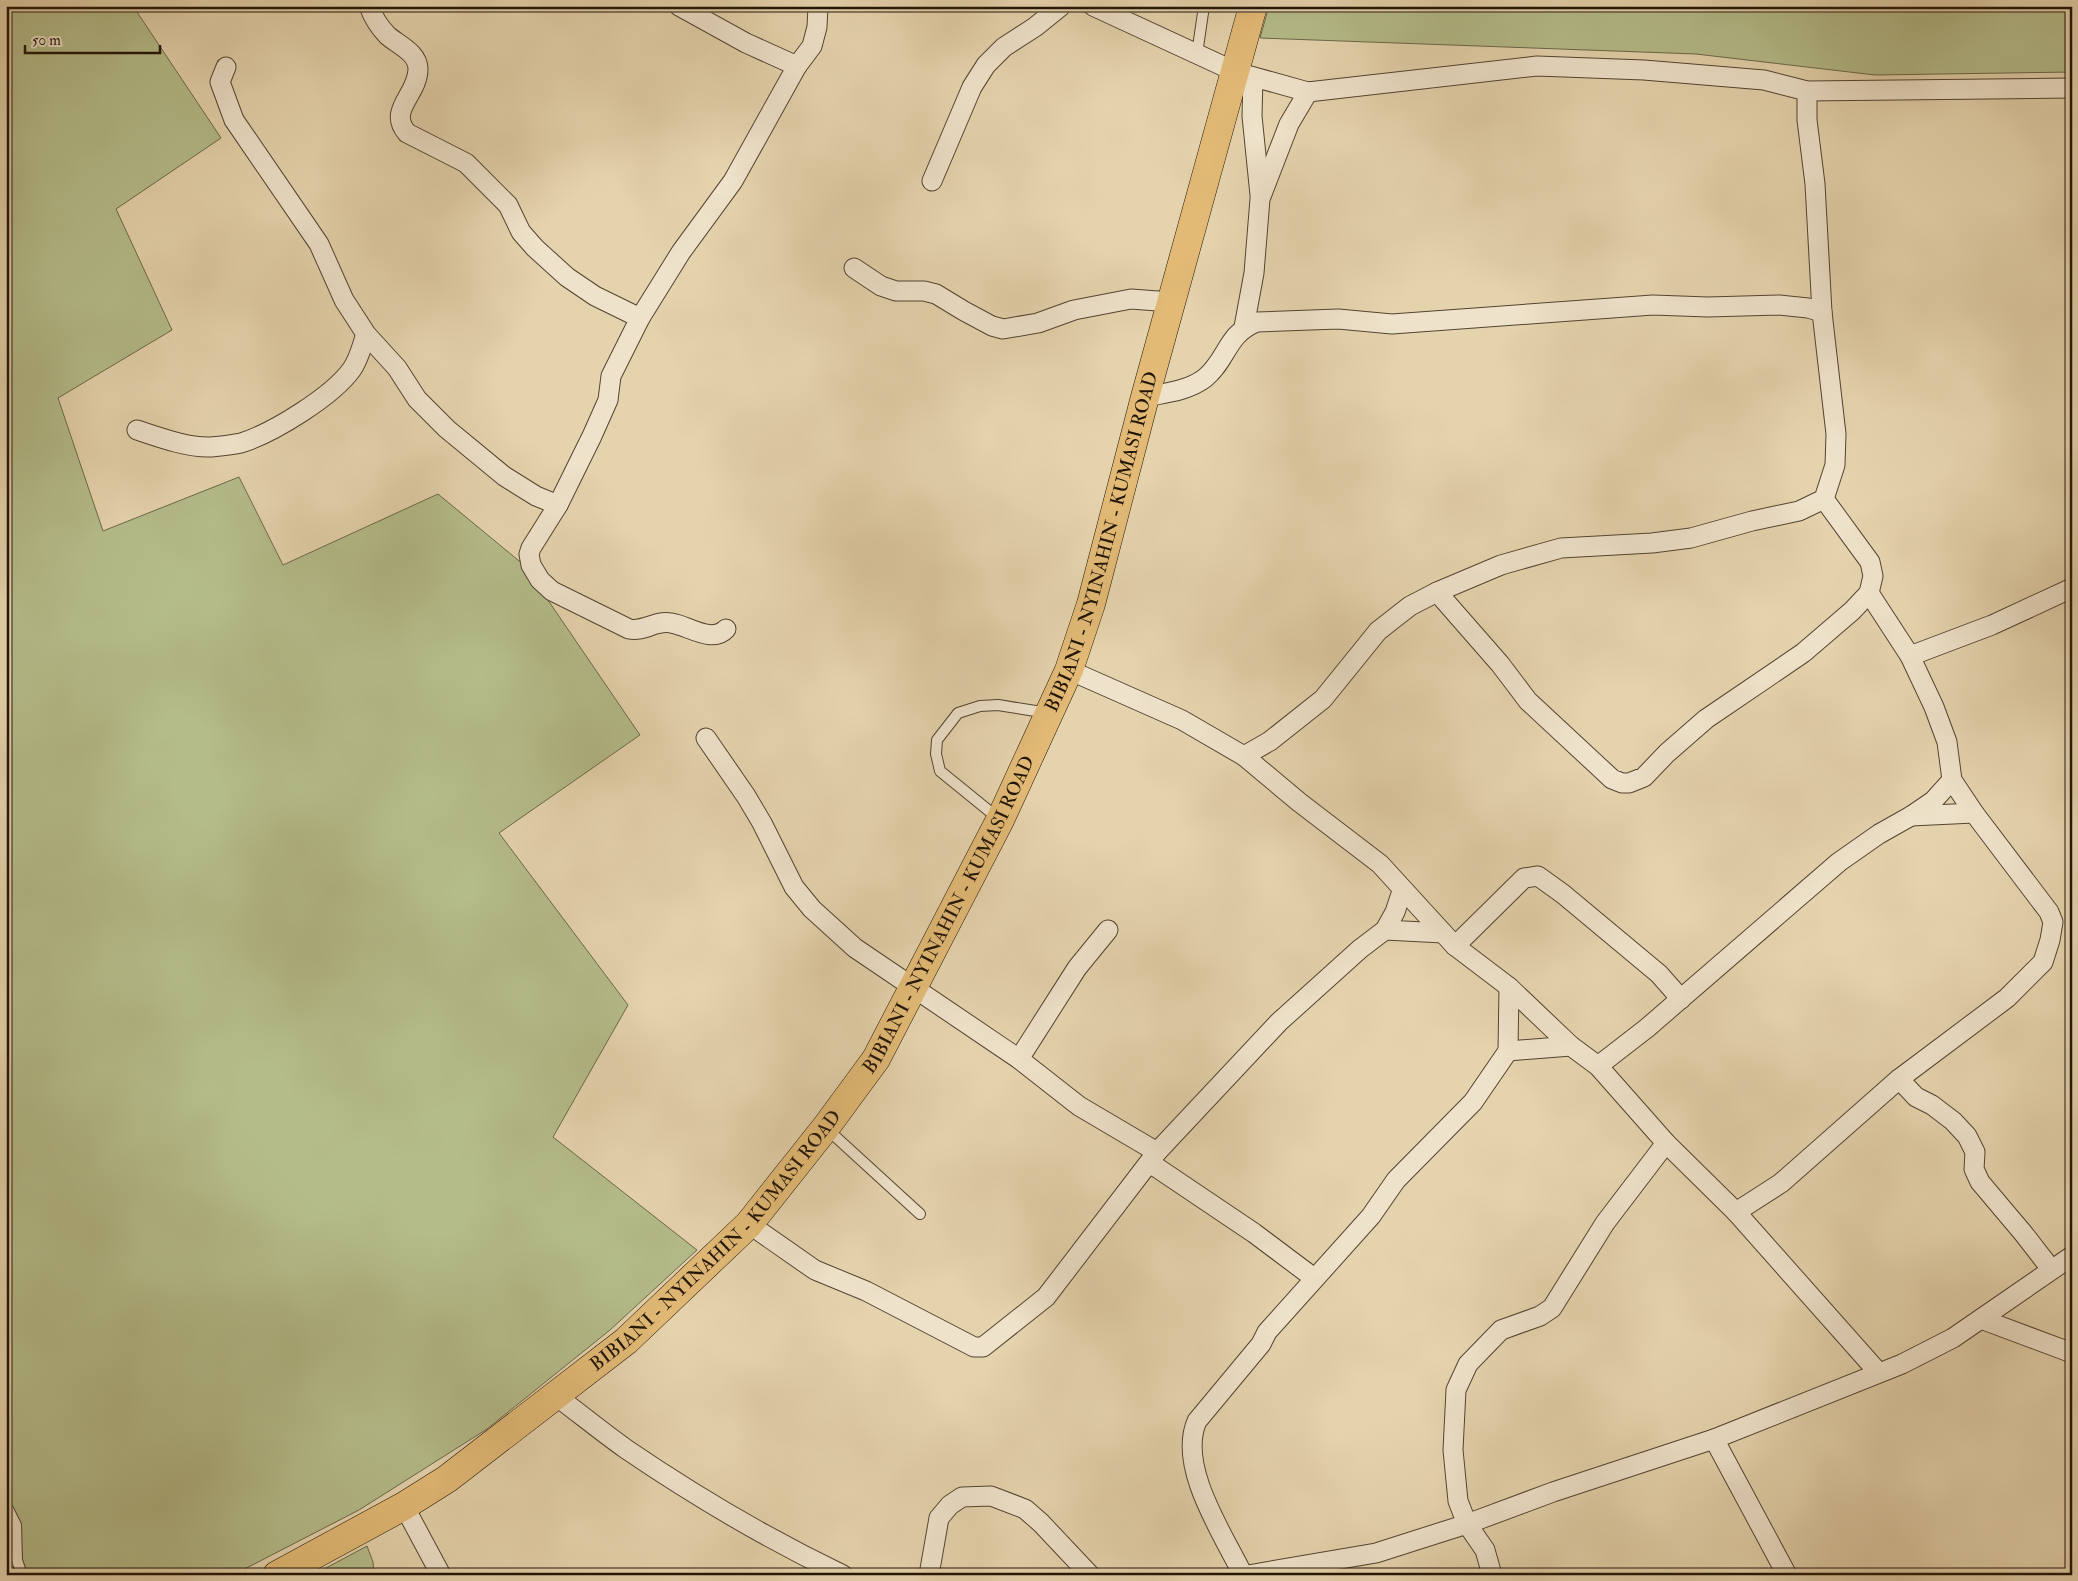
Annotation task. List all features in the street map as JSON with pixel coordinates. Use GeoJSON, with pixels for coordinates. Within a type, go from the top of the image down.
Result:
{"type":"FeatureCollection","features":[{"type":"Feature","properties":{"kind":"main road","name":"BIBIANI - NYINAHIN - KUMASI ROAD"},"geometry":{"type":"LineString","coordinates":[[277,1575],[404,1506],[447,1479],[626,1341],[748,1224],[826,1127],[876,1059],[1000,820],[1068,670],[1091,604],[1171,302],[1244,74],[1253,6]]}},
{"type":"Feature","properties":{"kind":"street"},"geometry":{"type":"LineString","coordinates":[[369,6],[372,15],[387,34],[414,56],[418,68],[416,82],[399,114],[400,125],[406,133],[466,163],[508,205],[521,232],[534,248],[567,277],[595,296],[640,318]]}},
{"type":"Feature","properties":{"kind":"street"},"geometry":{"type":"LineString","coordinates":[[679,6],[746,43],[797,66]]}},
{"type":"Feature","properties":{"kind":"street"},"geometry":{"type":"LineString","coordinates":[[726,629],[720,634],[712,635],[670,622],[660,622],[641,630],[630,629],[552,591],[540,580],[531,565],[529,554],[558,505],[608,400],[611,376],[640,318],[681,252],[733,181],[797,66],[812,46],[817,27],[818,6]]}},
{"type":"Feature","properties":{"kind":"street"},"geometry":{"type":"LineString","coordinates":[[932,181],[972,87],[986,65],[1004,47],[1061,6]]}},
{"type":"Feature","properties":{"kind":"street"},"geometry":{"type":"LineString","coordinates":[[1093,6],[1244,74],[1308,92],[1537,66],[1644,70],[1764,80],[1807,91],[2072,88]]}},
{"type":"Feature","properties":{"kind":"street"},"geometry":{"type":"LineString","coordinates":[[226,67],[220,82],[234,120],[319,244],[344,300],[366,334],[397,368],[417,399],[447,429],[504,476],[536,496],[558,505]]}},
{"type":"Feature","properties":{"kind":"street"},"geometry":{"type":"LineString","coordinates":[[1244,74],[1252,116],[1260,199],[1254,273],[1244,327]]}},
{"type":"Feature","properties":{"kind":"street"},"geometry":{"type":"LineString","coordinates":[[1244,756],[1270,741],[1323,699],[1378,630],[1410,606],[1437,592],[1501,565],[1561,548],[1652,543],[1691,538],[1752,521],[1799,511],[1824,499],[1835,465],[1836,434],[1822,312],[1815,184],[1807,120],[1807,91]]}},
{"type":"Feature","properties":{"kind":"street"},"geometry":{"type":"LineString","coordinates":[[1260,199],[1289,124],[1308,92]]}},
{"type":"Feature","properties":{"kind":"street"},"geometry":{"type":"LineString","coordinates":[[854,268],[881,286],[896,291],[924,291],[936,294],[992,326],[1003,329],[1038,323],[1074,310],[1131,299],[1171,302]]}},
{"type":"Feature","properties":{"kind":"street"},"geometry":{"type":"LineString","coordinates":[[1145,397],[1184,389],[1204,378],[1220,360],[1234,336],[1244,327],[1257,322],[1338,320],[1392,324],[1653,304],[1708,307],[1779,305],[1808,308],[1822,312]]}},
{"type":"Feature","properties":{"kind":"street"},"geometry":{"type":"LineString","coordinates":[[137,430],[159,438],[209,447],[240,443],[265,434],[340,384],[353,368],[366,334]]}},
{"type":"Feature","properties":{"kind":"street"},"geometry":{"type":"LineString","coordinates":[[1437,592],[1500,664],[1528,701],[1612,778],[1622,783],[1629,783],[1644,777],[1667,753],[1706,719],[1803,653],[1852,611],[1869,593],[1873,576],[1870,562],[1824,499]]}},
{"type":"Feature","properties":{"kind":"street"},"geometry":{"type":"LineString","coordinates":[[1910,656],[1992,626],[2072,588]]}},
{"type":"Feature","properties":{"kind":"street"},"geometry":{"type":"LineString","coordinates":[[1736,1212],[1781,1183],[1899,1079],[2007,998],[2043,962],[2050,940],[2053,922],[2049,912],[1974,813],[1952,780],[1947,742],[1934,707],[1910,656],[1869,593]]}},
{"type":"Feature","properties":{"kind":"street"},"geometry":{"type":"LineString","coordinates":[[1068,670],[1182,720],[1244,756],[1380,864],[1402,891],[1449,939],[1509,988],[1571,1046],[1598,1066],[1666,1144],[1736,1212],[1878,1372]]}},
{"type":"Feature","properties":{"kind":"street"},"geometry":{"type":"LineString","coordinates":[[706,738],[762,823],[794,888],[812,910],[855,948],[1018,1059],[1079,1106],[1153,1157],[1314,1278]]}},
{"type":"Feature","properties":{"kind":"street"},"geometry":{"type":"LineString","coordinates":[[1598,1066],[1681,999],[1839,862],[1879,834],[1912,816],[1933,800],[1952,780]]}},
{"type":"Feature","properties":{"kind":"street"},"geometry":{"type":"LineString","coordinates":[[1912,816],[1974,813]]}},
{"type":"Feature","properties":{"kind":"street"},"geometry":{"type":"LineString","coordinates":[[1385,930],[1449,939],[1524,878],[1538,876],[1563,894],[1659,974],[1681,999]]}},
{"type":"Feature","properties":{"kind":"street"},"geometry":{"type":"LineString","coordinates":[[748,1224],[815,1270],[866,1291],[974,1347],[983,1346],[1046,1296],[1153,1157],[1279,1022],[1360,949],[1385,930],[1395,912],[1402,891]]}},
{"type":"Feature","properties":{"kind":"street"},"geometry":{"type":"LineString","coordinates":[[1018,1059],[1077,968],[1108,930]]}},
{"type":"Feature","properties":{"kind":"street"},"geometry":{"type":"LineString","coordinates":[[1243,1575],[1201,1489],[1194,1469],[1191,1443],[1197,1421],[1261,1344],[1267,1332],[1371,1216],[1396,1180],[1473,1102],[1508,1051],[1509,988]]}},
{"type":"Feature","properties":{"kind":"street"},"geometry":{"type":"LineString","coordinates":[[1508,1051],[1571,1046]]}},
{"type":"Feature","properties":{"kind":"street"},"geometry":{"type":"LineString","coordinates":[[1899,1079],[1916,1097],[1932,1105],[1953,1121],[1966,1136],[1974,1152],[1974,1169],[1980,1182],[2051,1269]]}},
{"type":"Feature","properties":{"kind":"street"},"geometry":{"type":"LineString","coordinates":[[1492,1575],[1485,1550],[1467,1524],[1458,1501],[1453,1450],[1456,1390],[1468,1364],[1501,1330],[1540,1316],[1552,1308],[1606,1223],[1666,1144]]}},
{"type":"Feature","properties":{"kind":"street"},"geometry":{"type":"LineString","coordinates":[[1248,1575],[1279,1572],[1376,1552],[1467,1524],[1553,1492],[1714,1438],[1902,1364],[1953,1338],[2072,1256]]}},
{"type":"Feature","properties":{"kind":"street"},"geometry":{"type":"LineString","coordinates":[[1981,1320],[2072,1353]]}},
{"type":"Feature","properties":{"kind":"street"},"geometry":{"type":"LineString","coordinates":[[556,1396],[625,1448],[717,1506],[771,1538],[844,1575]]}},
{"type":"Feature","properties":{"kind":"street"},"geometry":{"type":"LineString","coordinates":[[1714,1438],[1787,1575]]}},
{"type":"Feature","properties":{"kind":"street"},"geometry":{"type":"LineString","coordinates":[[929,1575],[939,1518],[950,1505],[962,1497],[991,1496],[1025,1509],[1041,1523],[1090,1575]]}},
{"type":"Feature","properties":{"kind":"street"},"geometry":{"type":"LineString","coordinates":[[404,1506],[441,1575]]}},
{"type":"Feature","properties":{"kind":"lane"},"geometry":{"type":"LineString","coordinates":[[1197,54],[1204,6]]}},
{"type":"Feature","properties":{"kind":"lane"},"geometry":{"type":"LineString","coordinates":[[1000,820],[940,771],[936,754],[937,740],[958,713],[980,706],[998,705],[1050,713]]}},
{"type":"Feature","properties":{"kind":"lane"},"geometry":{"type":"LineString","coordinates":[[826,1127],[920,1214]]}},
{"type":"Feature","properties":{"kind":"lane"},"geometry":{"type":"LineString","coordinates":[[6,1505],[16,1525],[17,1560],[22,1575]]}},
{"type":"Feature","properties":{"kind":"green space"},"geometry":{"type":"Polygon","coordinates":[[[6,6],[133,6],[221,138],[116,209],[172,330],[58,398],[103,531],[239,477],[283,565],[438,494],[524,565],[640,735],[499,833],[628,1005],[553,1137],[697,1250],[610,1330],[487,1429],[359,1510],[233,1575],[19,1575],[6,1542],[6,6]]]}},
{"type":"Feature","properties":{"kind":"green space"},"geometry":{"type":"Polygon","coordinates":[[[1269,6],[2072,6],[2072,72],[1875,75],[1696,54],[1260,38],[1269,6]]]}},
{"type":"Feature","properties":{"kind":"green space"},"geometry":{"type":"Polygon","coordinates":[[[367,1546],[373,1562],[374,1575],[313,1575],[367,1546]]]}}]}
